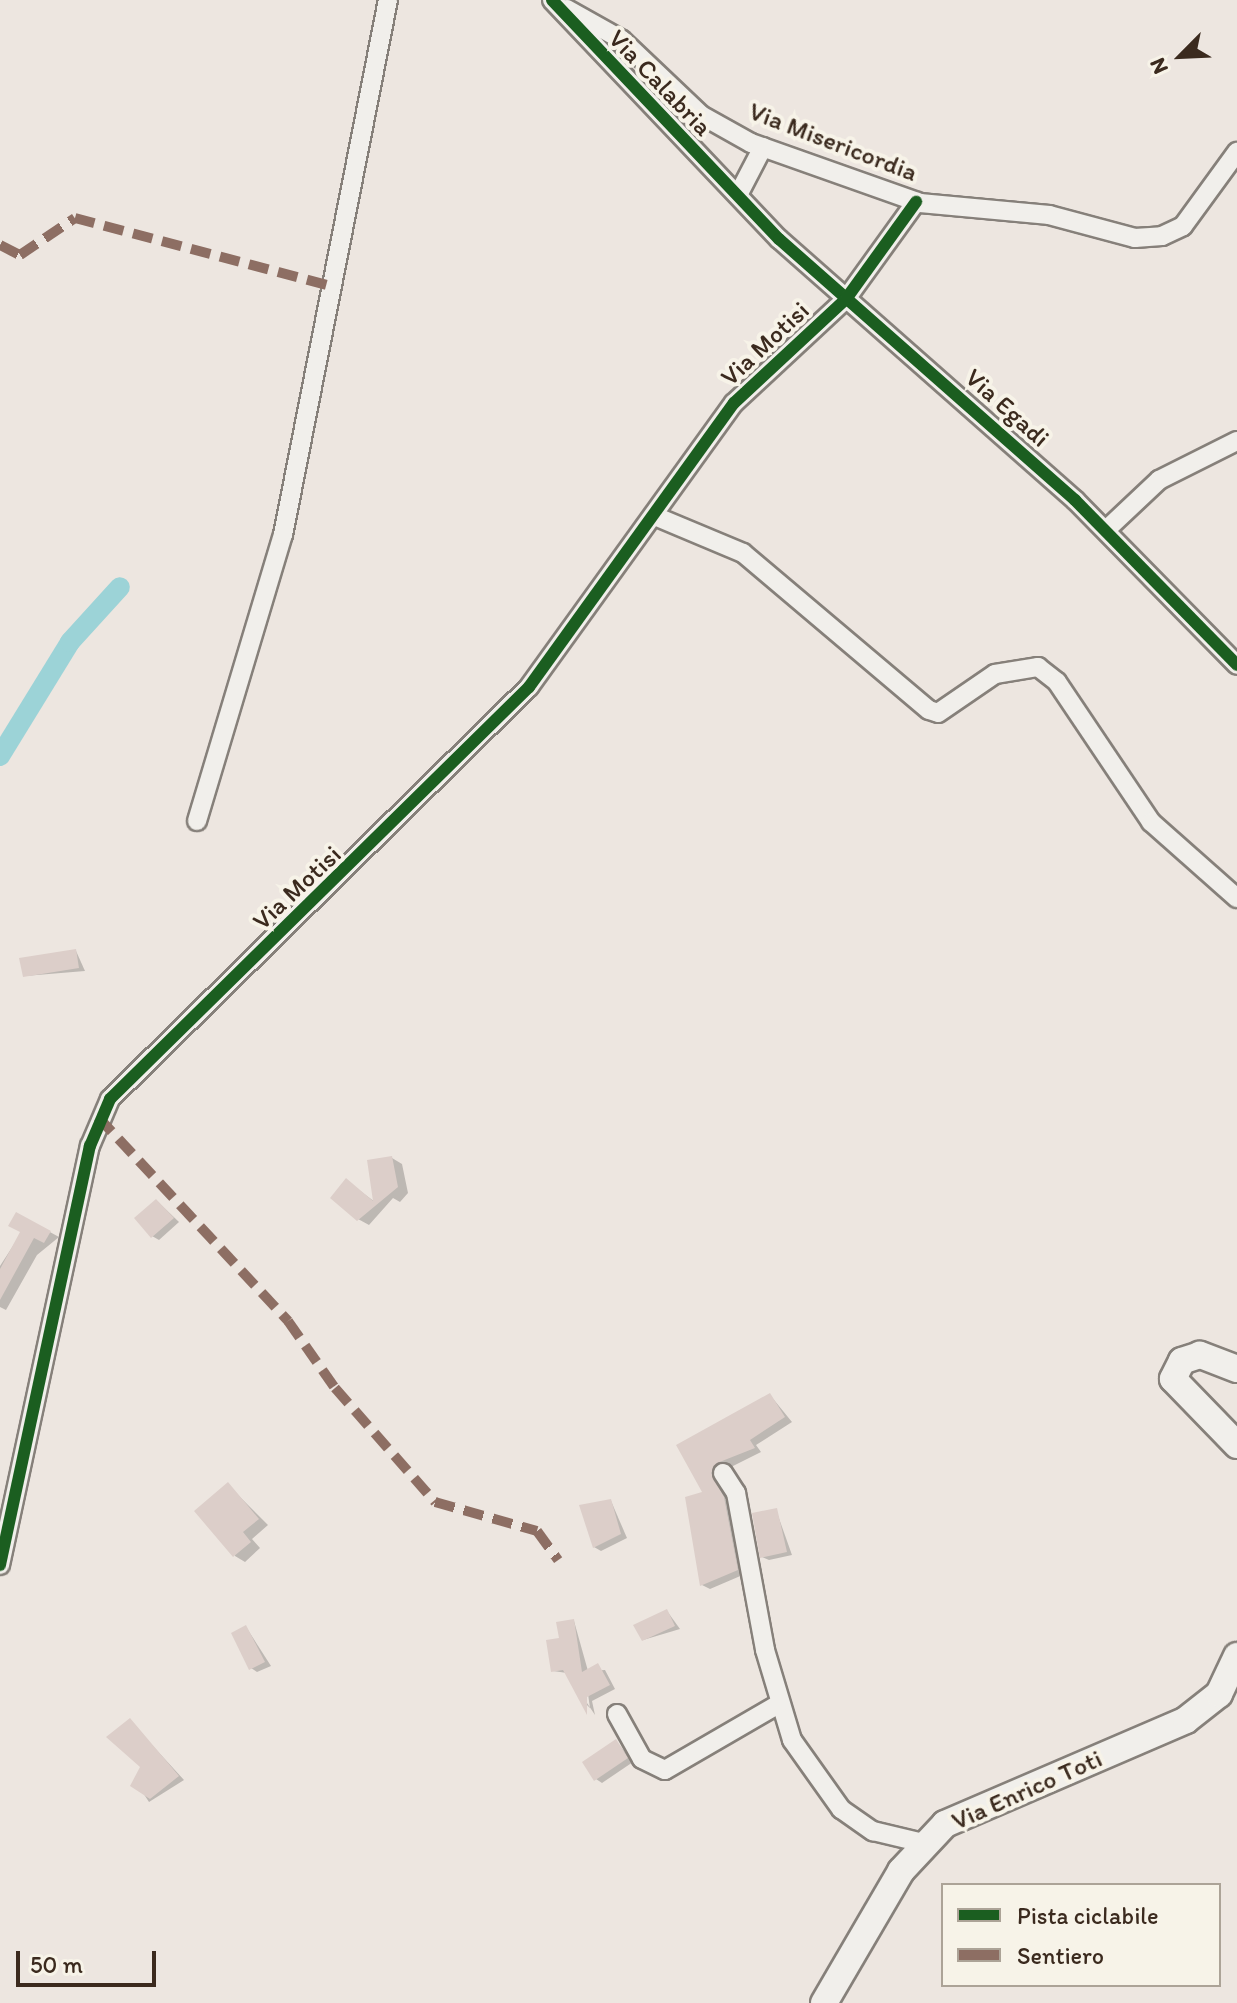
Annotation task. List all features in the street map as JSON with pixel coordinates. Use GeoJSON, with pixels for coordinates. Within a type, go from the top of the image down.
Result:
{"type":"FeatureCollection","features":[{"type":"Feature","properties":{"kind":"main road"},"geometry":{"type":"LineString","coordinates":[[1237,1369],[1200,1355],[1182,1361],[1173,1379],[1237,1445]]}},
{"type":"Feature","properties":{"kind":"main road","name":"Via Enrico Toti"},"geometry":{"type":"LineString","coordinates":[[824,2003],[858,1936],[945,1824],[1186,1720],[1219,1694],[1237,1656]]}},
{"type":"Feature","properties":{"kind":"street"},"geometry":{"type":"LineString","coordinates":[[197,821],[283,535],[388,0]]}},
{"type":"Feature","properties":{"kind":"street","name":"Via Misericordia"},"geometry":{"type":"LineString","coordinates":[[554,1],[622,40],[701,115],[763,147],[918,202],[1049,215],[1135,238],[1162,236],[1183,226],[1237,152]]}},
{"type":"Feature","properties":{"kind":"street","name":"Via Calabria"},"geometry":{"type":"LineString","coordinates":[[554,1],[738,195]]}},
{"type":"Feature","properties":{"kind":"street"},"geometry":{"type":"LineString","coordinates":[[738,195],[763,147]]}},
{"type":"Feature","properties":{"kind":"street","name":"Via Egadi"},"geometry":{"type":"LineString","coordinates":[[738,195],[846,299],[1106,530],[1237,665]]}},
{"type":"Feature","properties":{"kind":"street","name":"Via Motisi"},"geometry":{"type":"LineString","coordinates":[[0,1565],[98,1117],[486,734],[657,517],[734,403],[846,299],[918,202]]}},
{"type":"Feature","properties":{"kind":"street"},"geometry":{"type":"LineString","coordinates":[[1106,530],[1159,480],[1237,441]]}},
{"type":"Feature","properties":{"kind":"street"},"geometry":{"type":"LineString","coordinates":[[657,517],[743,553],[929,710],[938,713],[995,674],[1038,667],[1057,682],[1151,822],[1237,898]]}},
{"type":"Feature","properties":{"kind":"street"},"geometry":{"type":"LineString","coordinates":[[723,1473],[736,1493],[779,1704],[810,1770],[841,1809],[873,1831],[927,1844]]}},
{"type":"Feature","properties":{"kind":"street"},"geometry":{"type":"LineString","coordinates":[[617,1714],[642,1759],[665,1770],[779,1704]]}},
{"type":"Feature","properties":{"kind":"building"},"geometry":{"type":"Polygon","coordinates":[[[76,949],[79,968],[23,977],[19,958],[76,949]]]}},
{"type":"Feature","properties":{"kind":"building"},"geometry":{"type":"Polygon","coordinates":[[[392,1156],[398,1187],[357,1221],[330,1198],[346,1178],[373,1201],[367,1160],[392,1156]]]}},
{"type":"Feature","properties":{"kind":"building"},"geometry":{"type":"Polygon","coordinates":[[[156,1199],[174,1218],[151,1238],[134,1218],[156,1199]]]}},
{"type":"Feature","properties":{"kind":"building"},"geometry":{"type":"Polygon","coordinates":[[[16,1212],[51,1231],[44,1243],[34,1238],[0,1300],[0,1269],[20,1232],[8,1226],[16,1212]]]}},
{"type":"Feature","properties":{"kind":"building"},"geometry":{"type":"Polygon","coordinates":[[[770,1393],[785,1417],[750,1440],[755,1448],[717,1463],[711,1473],[724,1497],[738,1570],[700,1586],[685,1497],[702,1492],[676,1445],[770,1393]]]}},
{"type":"Feature","properties":{"kind":"building"},"geometry":{"type":"Polygon","coordinates":[[[228,1482],[259,1519],[243,1532],[251,1542],[233,1557],[194,1511],[228,1482]]]}},
{"type":"Feature","properties":{"kind":"building"},"geometry":{"type":"Polygon","coordinates":[[[611,1499],[621,1534],[593,1548],[579,1505],[611,1499]]]}},
{"type":"Feature","properties":{"kind":"building"},"geometry":{"type":"Polygon","coordinates":[[[777,1508],[787,1552],[760,1558],[752,1513],[777,1508]]]}},
{"type":"Feature","properties":{"kind":"building"},"geometry":{"type":"Polygon","coordinates":[[[667,1609],[675,1626],[642,1641],[633,1625],[667,1609]]]}},
{"type":"Feature","properties":{"kind":"building"},"geometry":{"type":"Polygon","coordinates":[[[574,1619],[582,1672],[598,1663],[610,1685],[587,1697],[587,1715],[563,1670],[551,1672],[546,1640],[559,1638],[556,1622],[574,1619]]]}},
{"type":"Feature","properties":{"kind":"building"},"geometry":{"type":"Polygon","coordinates":[[[246,1625],[265,1662],[249,1670],[231,1633],[246,1625]]]}},
{"type":"Feature","properties":{"kind":"building"},"geometry":{"type":"Polygon","coordinates":[[[130,1718],[179,1776],[150,1799],[130,1786],[140,1767],[106,1737],[130,1718]]]}},
{"type":"Feature","properties":{"kind":"building"},"geometry":{"type":"Polygon","coordinates":[[[616,1739],[628,1758],[594,1781],[582,1762],[616,1739]]]}},
{"type":"Feature","properties":{"kind":"waterway"},"geometry":{"type":"LineString","coordinates":[[0,756],[70,642],[120,587]]}},
{"type":"Feature","properties":{"kind":"marked path"},"geometry":{"type":"LineString","coordinates":[[0,245],[20,255],[75,218],[335,287]]}},
{"type":"Feature","properties":{"kind":"marked path"},"geometry":{"type":"LineString","coordinates":[[98,1117],[288,1321],[335,1388],[435,1502],[537,1531],[558,1560]]}},
{"type":"Feature","properties":{"kind":"cycle path"},"geometry":{"type":"LineString","coordinates":[[552,0],[779,239],[1075,500],[1237,665]]}},
{"type":"Feature","properties":{"kind":"cycle path"},"geometry":{"type":"LineString","coordinates":[[0,1565],[90,1146],[110,1099],[529,687],[734,403],[846,299],[916,202]]}}]}
